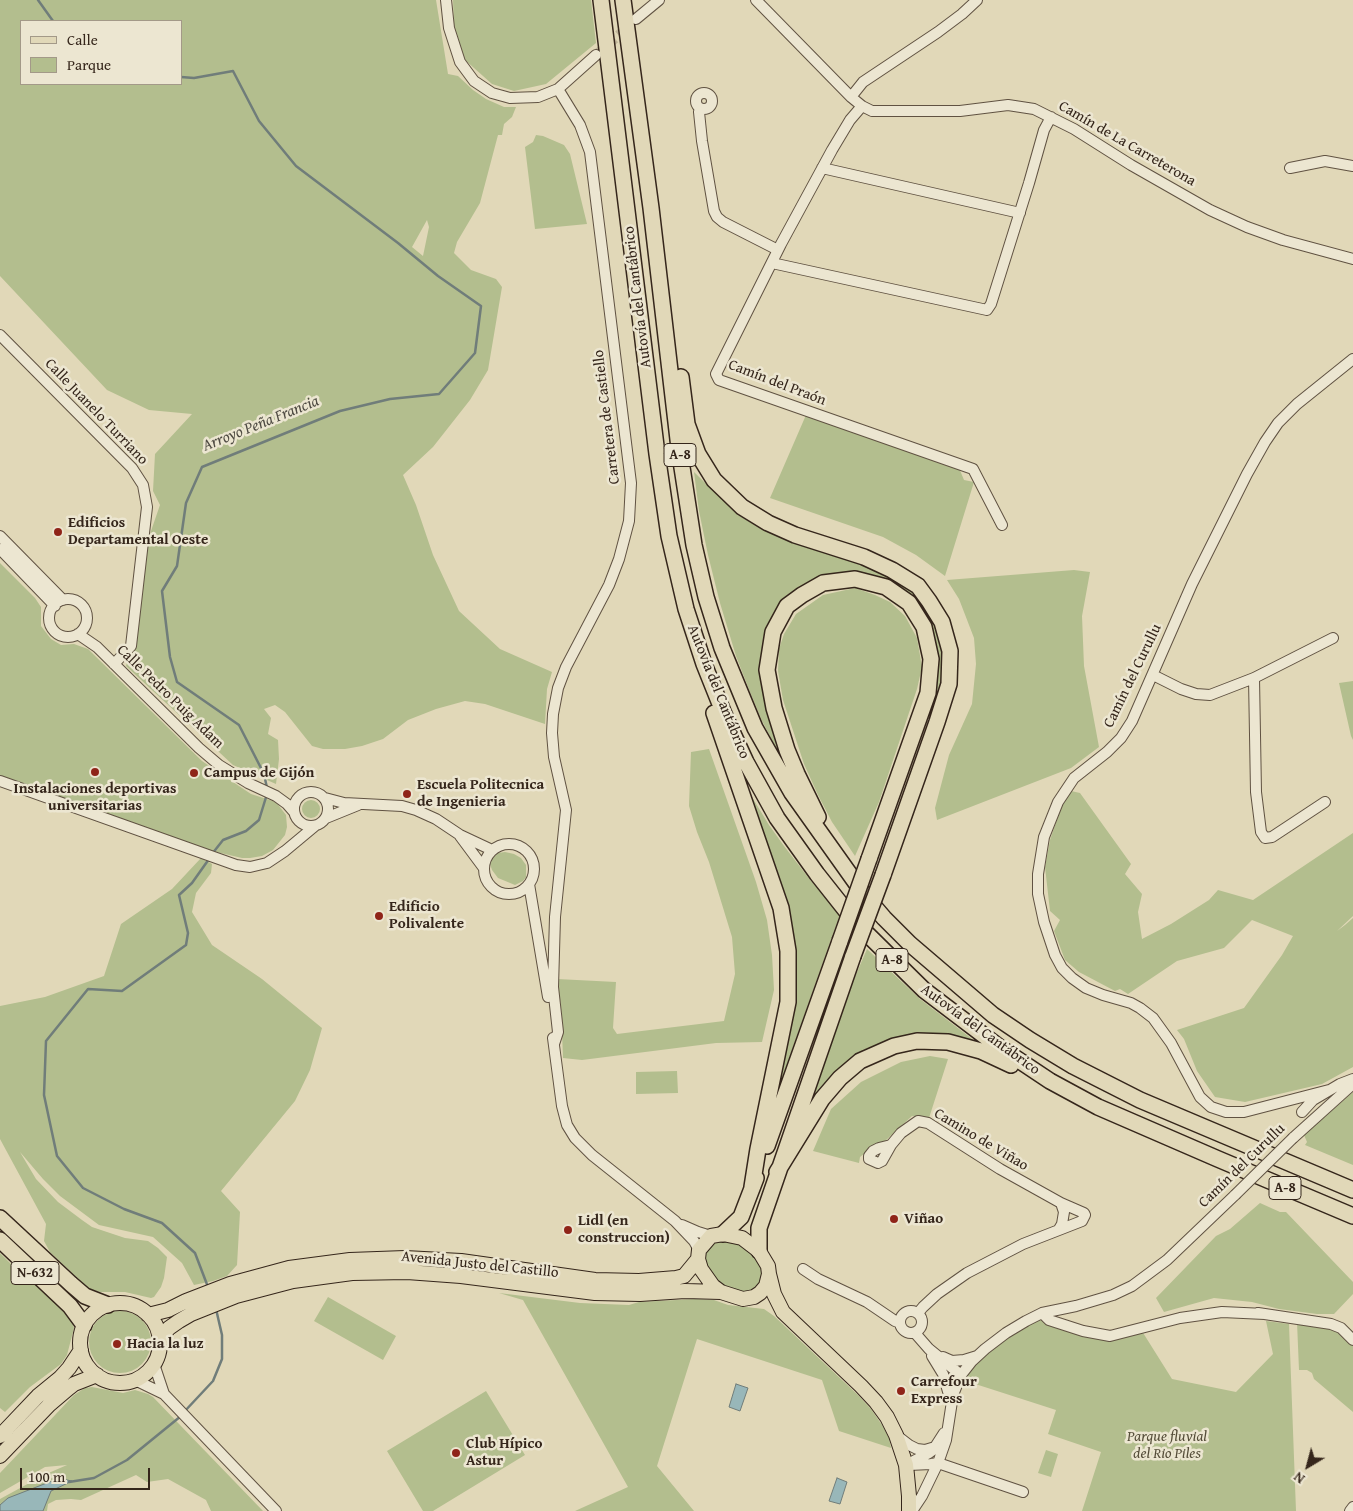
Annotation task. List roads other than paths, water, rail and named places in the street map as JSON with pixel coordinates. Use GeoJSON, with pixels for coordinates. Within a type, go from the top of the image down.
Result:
{"type":"FeatureCollection","features":[{"type":"Feature","properties":{"kind":"highway","name":"Autovía del Cantábrico"},"geometry":{"type":"LineString","coordinates":[[601,0],[657,454],[669,536],[694,636],[724,714],[746,762],[778,818],[840,905],[855,922],[924,990],[999,1047],[1050,1081],[1098,1107],[1353,1216]]}},
{"type":"Feature","properties":{"kind":"highway","name":"Autovía del Cantábrico"},"geometry":{"type":"LineString","coordinates":[[624,0],[679,448],[694,545],[706,597],[722,648],[755,728],[792,793],[872,904],[910,944],[992,1015],[1074,1066],[1140,1100],[1353,1190]]}},
{"type":"Feature","properties":{"kind":"highway"},"geometry":{"type":"LineString","coordinates":[[641,139],[656,208],[687,424],[698,454],[714,480],[742,507],[768,523],[794,535],[864,557],[892,570],[918,586],[930,601],[942,622],[950,651],[948,684],[937,722],[777,1172],[759,1228],[760,1251]]}},
{"type":"Feature","properties":{"kind":"highway"},"geometry":{"type":"LineString","coordinates":[[657,454],[663,537],[678,606],[781,908],[788,951],[788,1002],[752,1187]]}},
{"type":"Feature","properties":{"kind":"highway"},"geometry":{"type":"LineString","coordinates":[[717,1235],[741,1217],[928,693],[931,659],[924,627],[909,603],[886,587],[854,579],[823,583],[802,595],[788,606],[773,632],[767,670],[774,708],[796,774],[816,814],[850,873]]}},
{"type":"Feature","properties":{"kind":"highway"},"geometry":{"type":"LineString","coordinates":[[777,1172],[822,1099],[840,1078],[860,1061],[894,1046],[917,1041],[948,1042],[981,1051],[1003,1060],[1064,1097],[1106,1117],[1218,1159]]}},
{"type":"Feature","properties":{"kind":"highway","name":"N-632"},"geometry":{"type":"LineString","coordinates":[[0,1218],[78,1290],[86,1296],[108,1305]]}},
{"type":"Feature","properties":{"kind":"highway","name":"N-632"},"geometry":{"type":"LineString","coordinates":[[0,1240],[70,1306],[84,1325]]}},
{"type":"Feature","properties":{"kind":"main road"},"geometry":{"type":"LineString","coordinates":[[783,1312],[774,1294],[768,1266],[760,1251],[742,1238],[717,1235],[698,1255],[701,1269],[721,1292],[764,1303],[783,1312],[876,1402],[887,1417],[896,1435],[906,1465],[910,1511]]}},
{"type":"Feature","properties":{"kind":"main road","name":"Avenida Justo del Castillo"},"geometry":{"type":"LineString","coordinates":[[148,1315],[188,1308],[289,1268],[350,1260],[405,1258],[461,1261],[595,1280],[639,1281],[684,1276],[698,1255]]}},
{"type":"Feature","properties":{"kind":"main road","name":"Avenida Justo del Castillo"},"geometry":{"type":"LineString","coordinates":[[233,1290],[352,1273],[407,1272],[461,1276],[595,1293],[721,1292]]}},
{"type":"Feature","properties":{"kind":"main road"},"geometry":{"type":"LineString","coordinates":[[743,1299],[754,1298],[760,1293],[766,1286],[769,1274]]}},
{"type":"Feature","properties":{"kind":"main road","name":"N-632"},"geometry":{"type":"LineString","coordinates":[[108,1305],[130,1304],[140,1308],[148,1315]]}},
{"type":"Feature","properties":{"kind":"main road"},"geometry":{"type":"LineString","coordinates":[[108,1305],[90,1316],[84,1325],[81,1335],[81,1350],[84,1360],[97,1376],[109,1381],[119,1383],[135,1380],[145,1374],[154,1364],[159,1354],[160,1338],[157,1326],[148,1315]]}},
{"type":"Feature","properties":{"kind":"main road","name":"Avenida Justo del Castillo"},"geometry":{"type":"LineString","coordinates":[[160,1338],[188,1308]]}},
{"type":"Feature","properties":{"kind":"main road"},"geometry":{"type":"LineString","coordinates":[[0,1436],[38,1396],[60,1378],[81,1350]]}},
{"type":"Feature","properties":{"kind":"main road"},"geometry":{"type":"LineString","coordinates":[[0,1456],[49,1405],[69,1388],[74,1384],[97,1376]]}},
{"type":"Feature","properties":{"kind":"street"},"geometry":{"type":"LineString","coordinates":[[446,0],[449,28],[460,62],[474,81],[492,93],[510,98],[538,97],[558,89],[596,55]]}},
{"type":"Feature","properties":{"kind":"street"},"geometry":{"type":"LineString","coordinates":[[636,19],[659,0]]}},
{"type":"Feature","properties":{"kind":"street","name":"Camín de La Carreterona"},"geometry":{"type":"LineString","coordinates":[[756,0],[851,97],[872,111],[960,112],[1008,106],[1034,109],[1074,129],[1210,210],[1283,240],[1353,259]]}},
{"type":"Feature","properties":{"kind":"street"},"geometry":{"type":"LineString","coordinates":[[851,97],[863,82],[938,32],[977,0]]}},
{"type":"Feature","properties":{"kind":"street","name":"Carretera de Castiello"},"geometry":{"type":"LineString","coordinates":[[554,1044],[558,1032],[553,987],[555,916],[566,810],[554,757],[553,714],[558,688],[566,667],[609,585],[619,559],[629,521],[631,483],[590,152],[580,124],[558,89]]}},
{"type":"Feature","properties":{"kind":"street","name":"Camín del Praón"},"geometry":{"type":"LineString","coordinates":[[862,106],[846,124],[822,168],[778,250],[716,374],[719,380],[973,469],[1002,524]]}},
{"type":"Feature","properties":{"kind":"street"},"geometry":{"type":"LineString","coordinates":[[700,108],[699,118],[702,141],[714,211],[717,218],[778,250]]}},
{"type":"Feature","properties":{"kind":"street"},"geometry":{"type":"LineString","coordinates":[[772,263],[987,310],[991,304],[1020,213],[1044,130],[1051,117]]}},
{"type":"Feature","properties":{"kind":"street"},"geometry":{"type":"LineString","coordinates":[[1290,168],[1324,161],[1353,166]]}},
{"type":"Feature","properties":{"kind":"street"},"geometry":{"type":"LineString","coordinates":[[822,168],[1020,213]]}},
{"type":"Feature","properties":{"kind":"street","name":"Calle Juanelo Turriano"},"geometry":{"type":"LineString","coordinates":[[0,336],[132,468],[143,486],[147,507],[131,646],[114,664]]}},
{"type":"Feature","properties":{"kind":"street","name":"Camín del Curullu"},"geometry":{"type":"LineString","coordinates":[[960,1377],[978,1356],[1006,1332],[1026,1321],[1042,1313],[1076,1306],[1113,1295],[1132,1286],[1167,1260],[1294,1138],[1304,1122],[1302,1113],[1293,1103],[1284,1102],[1244,1112],[1226,1112],[1211,1106],[1200,1097],[1171,1043],[1153,1018],[1131,1003],[1086,988],[1072,978],[1062,968],[1055,955],[1044,922],[1038,894],[1038,874],[1044,837],[1058,802],[1074,778],[1107,752],[1121,738],[1132,721],[1192,584],[1265,442],[1278,423],[1297,404],[1353,360]]}},
{"type":"Feature","properties":{"kind":"street"},"geometry":{"type":"LineString","coordinates":[[0,536],[59,603]]}},
{"type":"Feature","properties":{"kind":"street"},"geometry":{"type":"LineString","coordinates":[[0,550],[59,603]]}},
{"type":"Feature","properties":{"kind":"street"},"geometry":{"type":"LineString","coordinates":[[74,601],[84,608],[87,619],[86,625],[78,634],[66,637],[52,628],[50,616],[59,603],[74,601]]}},
{"type":"Feature","properties":{"kind":"street","name":"Calle Pedro Puig Adam"},"geometry":{"type":"LineString","coordinates":[[86,625],[97,647]]}},
{"type":"Feature","properties":{"kind":"street","name":"Calle Pedro Puig Adam"},"geometry":{"type":"LineString","coordinates":[[78,634],[97,647],[199,748],[219,765],[259,789],[276,796],[288,804],[296,816]]}},
{"type":"Feature","properties":{"kind":"street"},"geometry":{"type":"LineString","coordinates":[[1153,675],[1180,689],[1196,694],[1210,695],[1254,678],[1333,638]]}},
{"type":"Feature","properties":{"kind":"street"},"geometry":{"type":"LineString","coordinates":[[1254,678],[1256,792],[1261,832],[1265,838],[1272,836],[1324,802]]}},
{"type":"Feature","properties":{"kind":"street"},"geometry":{"type":"LineString","coordinates":[[0,781],[236,866],[250,867],[267,863],[326,818],[362,804]]}},
{"type":"Feature","properties":{"kind":"street"},"geometry":{"type":"LineString","coordinates":[[287,849],[296,831],[296,800],[300,795],[312,791],[321,794],[328,806],[326,818]]}},
{"type":"Feature","properties":{"kind":"street","name":"Calle Pedro Puig Adam"},"geometry":{"type":"LineString","coordinates":[[276,796],[300,795]]}},
{"type":"Feature","properties":{"kind":"street"},"geometry":{"type":"LineString","coordinates":[[325,798],[344,803],[402,806],[416,810],[436,819],[460,836],[492,850]]}},
{"type":"Feature","properties":{"kind":"street"},"geometry":{"type":"LineString","coordinates":[[296,816],[305,825],[315,826]]}},
{"type":"Feature","properties":{"kind":"street"},"geometry":{"type":"LineString","coordinates":[[460,836],[483,867]]}},
{"type":"Feature","properties":{"kind":"street"},"geometry":{"type":"LineString","coordinates":[[505,844],[516,844],[524,848],[534,865],[533,876],[529,884],[519,892],[502,893],[494,889],[484,875],[483,867],[486,856],[492,850],[505,844]]}},
{"type":"Feature","properties":{"kind":"street"},"geometry":{"type":"LineString","coordinates":[[529,884],[544,966]]}},
{"type":"Feature","properties":{"kind":"street"},"geometry":{"type":"LineString","coordinates":[[519,892],[526,899],[537,928]]}},
{"type":"Feature","properties":{"kind":"street","name":"Carretera de Castiello"},"geometry":{"type":"LineString","coordinates":[[554,943],[551,956],[544,966],[562,1106],[567,1125],[575,1138],[592,1155],[675,1221],[694,1241],[698,1255]]}},
{"type":"Feature","properties":{"kind":"street"},"geometry":{"type":"LineString","coordinates":[[1302,1113],[1313,1100],[1353,1078]]}},
{"type":"Feature","properties":{"kind":"street"},"geometry":{"type":"LineString","coordinates":[[1294,1138],[1353,1084]]}},
{"type":"Feature","properties":{"kind":"street"},"geometry":{"type":"LineString","coordinates":[[1284,1102],[1329,1090]]}},
{"type":"Feature","properties":{"kind":"street"},"geometry":{"type":"LineString","coordinates":[[1302,1113],[1319,1110],[1332,1103]]}},
{"type":"Feature","properties":{"kind":"street","name":"Camino de Viñao"},"geometry":{"type":"LineString","coordinates":[[891,1145],[901,1133],[918,1121],[928,1123],[1000,1169],[1085,1215],[1082,1221],[1024,1244],[967,1273],[938,1294],[918,1313]]}},
{"type":"Feature","properties":{"kind":"street"},"geometry":{"type":"LineString","coordinates":[[1059,1229],[1064,1212],[1061,1203]]}},
{"type":"Feature","properties":{"kind":"street","name":"Carretera de Castiello"},"geometry":{"type":"LineString","coordinates":[[675,1221],[698,1232],[717,1235]]}},
{"type":"Feature","properties":{"kind":"street"},"geometry":{"type":"LineString","coordinates":[[803,1268],[818,1279],[866,1302],[900,1323]]}},
{"type":"Feature","properties":{"kind":"street"},"geometry":{"type":"LineString","coordinates":[[910,1311],[918,1313],[922,1324],[920,1329],[915,1333],[905,1332],[901,1328],[900,1323],[902,1316],[910,1311]]}},
{"type":"Feature","properties":{"kind":"street"},"geometry":{"type":"LineString","coordinates":[[1042,1313],[1049,1320],[1083,1331],[1110,1336],[1180,1318],[1222,1312],[1265,1314],[1331,1324],[1341,1328],[1353,1340]]}},
{"type":"Feature","properties":{"kind":"street"},"geometry":{"type":"LineString","coordinates":[[915,1333],[940,1368],[952,1406]]}},
{"type":"Feature","properties":{"kind":"street"},"geometry":{"type":"LineString","coordinates":[[928,1349],[952,1361],[978,1356]]}},
{"type":"Feature","properties":{"kind":"street"},"geometry":{"type":"LineString","coordinates":[[928,1349],[960,1377]]}},
{"type":"Feature","properties":{"kind":"street"},"geometry":{"type":"LineString","coordinates":[[154,1364],[166,1395]]}},
{"type":"Feature","properties":{"kind":"street"},"geometry":{"type":"LineString","coordinates":[[940,1368],[960,1377]]}},
{"type":"Feature","properties":{"kind":"street"},"geometry":{"type":"LineString","coordinates":[[910,1511],[922,1496],[938,1462],[946,1440],[953,1396],[960,1377]]}},
{"type":"Feature","properties":{"kind":"street"},"geometry":{"type":"LineString","coordinates":[[135,1380],[166,1395],[276,1511]]}},
{"type":"Feature","properties":{"kind":"street"},"geometry":{"type":"LineString","coordinates":[[906,1465],[929,1454],[950,1420]]}},
{"type":"Feature","properties":{"kind":"street"},"geometry":{"type":"LineString","coordinates":[[896,1435],[917,1449],[925,1450],[935,1447]]}},
{"type":"Feature","properties":{"kind":"street"},"geometry":{"type":"LineString","coordinates":[[906,1465],[938,1462],[1023,1492]]}},
{"type":"Feature","properties":{"kind":"street"},"geometry":{"type":"LineString","coordinates":[[1350,1511],[1353,1507]]}},
{"type":"Feature","properties":{"kind":"water"},"geometry":{"type":"Polygon","coordinates":[[[736,1384],[748,1388],[740,1411],[729,1407],[736,1384]]]}},
{"type":"Feature","properties":{"kind":"water"},"geometry":{"type":"Polygon","coordinates":[[[837,1478],[847,1482],[840,1504],[829,1501],[837,1478]]]}},
{"type":"Feature","properties":{"kind":"water"},"geometry":{"type":"Polygon","coordinates":[[[62,1479],[72,1481],[51,1491],[43,1511],[0,1511],[0,1505],[8,1498],[62,1479]]]}},
{"type":"Feature","properties":{"kind":"waterway","name":"Arroyo Peña Francia"},"geometry":{"type":"LineString","coordinates":[[38,0],[52,20]]}},
{"type":"Feature","properties":{"kind":"waterway","name":"Arroyo Peña Francia"},"geometry":{"type":"LineString","coordinates":[[182,77],[194,78],[233,71],[259,121],[296,166],[398,243],[438,276],[481,306],[475,353],[439,394],[390,399],[340,411],[202,467],[186,503],[177,566],[162,591],[170,657],[177,682],[239,725],[264,774],[267,788]]}},
{"type":"Feature","properties":{"kind":"waterway","name":"Arroyo Peña Francia"},"geometry":{"type":"LineString","coordinates":[[212,854],[223,840],[246,831],[259,820],[267,794]]}},
{"type":"Feature","properties":{"kind":"waterway","name":"Arroyo Peña Francia"},"geometry":{"type":"LineString","coordinates":[[208,1287],[195,1253],[162,1223],[124,1209],[83,1188],[57,1156],[44,1095],[46,1041],[88,989],[122,991],[186,945],[188,933],[179,895],[192,883],[209,859]]}},
{"type":"Feature","properties":{"kind":"waterway","name":"Arroyo Peña Francia"},"geometry":{"type":"LineString","coordinates":[[184,1412],[213,1381],[222,1359],[222,1335],[216,1309]]}},
{"type":"Feature","properties":{"kind":"waterway","name":"Arroyo Peña Francia"},"geometry":{"type":"LineString","coordinates":[[69,1482],[94,1478],[127,1460],[181,1416]]}},
{"type":"Feature","properties":{"kind":"tunnel"},"geometry":{"type":"LineString","coordinates":[[596,55],[629,26]]}},
{"type":"Feature","properties":{"kind":"place","name":"Edificios Departamental Oeste"},"geometry":{"type":"Point","coordinates":[58,532]}},
{"type":"Feature","properties":{"kind":"place","name":"Instalaciones deportivas universitarias"},"geometry":{"type":"Point","coordinates":[95,772]}},
{"type":"Feature","properties":{"kind":"place","name":"Campus de Gijón"},"geometry":{"type":"Point","coordinates":[194,773]}},
{"type":"Feature","properties":{"kind":"place","name":"Escuela Politecnica de Ingenieria"},"geometry":{"type":"Point","coordinates":[407,794]}},
{"type":"Feature","properties":{"kind":"place","name":"Edificio Polivalente"},"geometry":{"type":"Point","coordinates":[379,916]}},
{"type":"Feature","properties":{"kind":"place","name":"Viñao"},"geometry":{"type":"Point","coordinates":[894,1219]}},
{"type":"Feature","properties":{"kind":"place","name":"Lidl (en construccion)"},"geometry":{"type":"Point","coordinates":[568,1230]}},
{"type":"Feature","properties":{"kind":"place","name":"Hacia la luz"},"geometry":{"type":"Point","coordinates":[117,1344]}},
{"type":"Feature","properties":{"kind":"place","name":"Carrefour Express"},"geometry":{"type":"Point","coordinates":[901,1391]}},
{"type":"Feature","properties":{"kind":"place","name":"Club Hípico Astur"},"geometry":{"type":"Point","coordinates":[456,1453]}},
{"type":"Feature","properties":{"kind":"park label","name":"Parque fluvial del Rio Piles"},"geometry":{"type":"Point","coordinates":[1167,1446]}}]}
